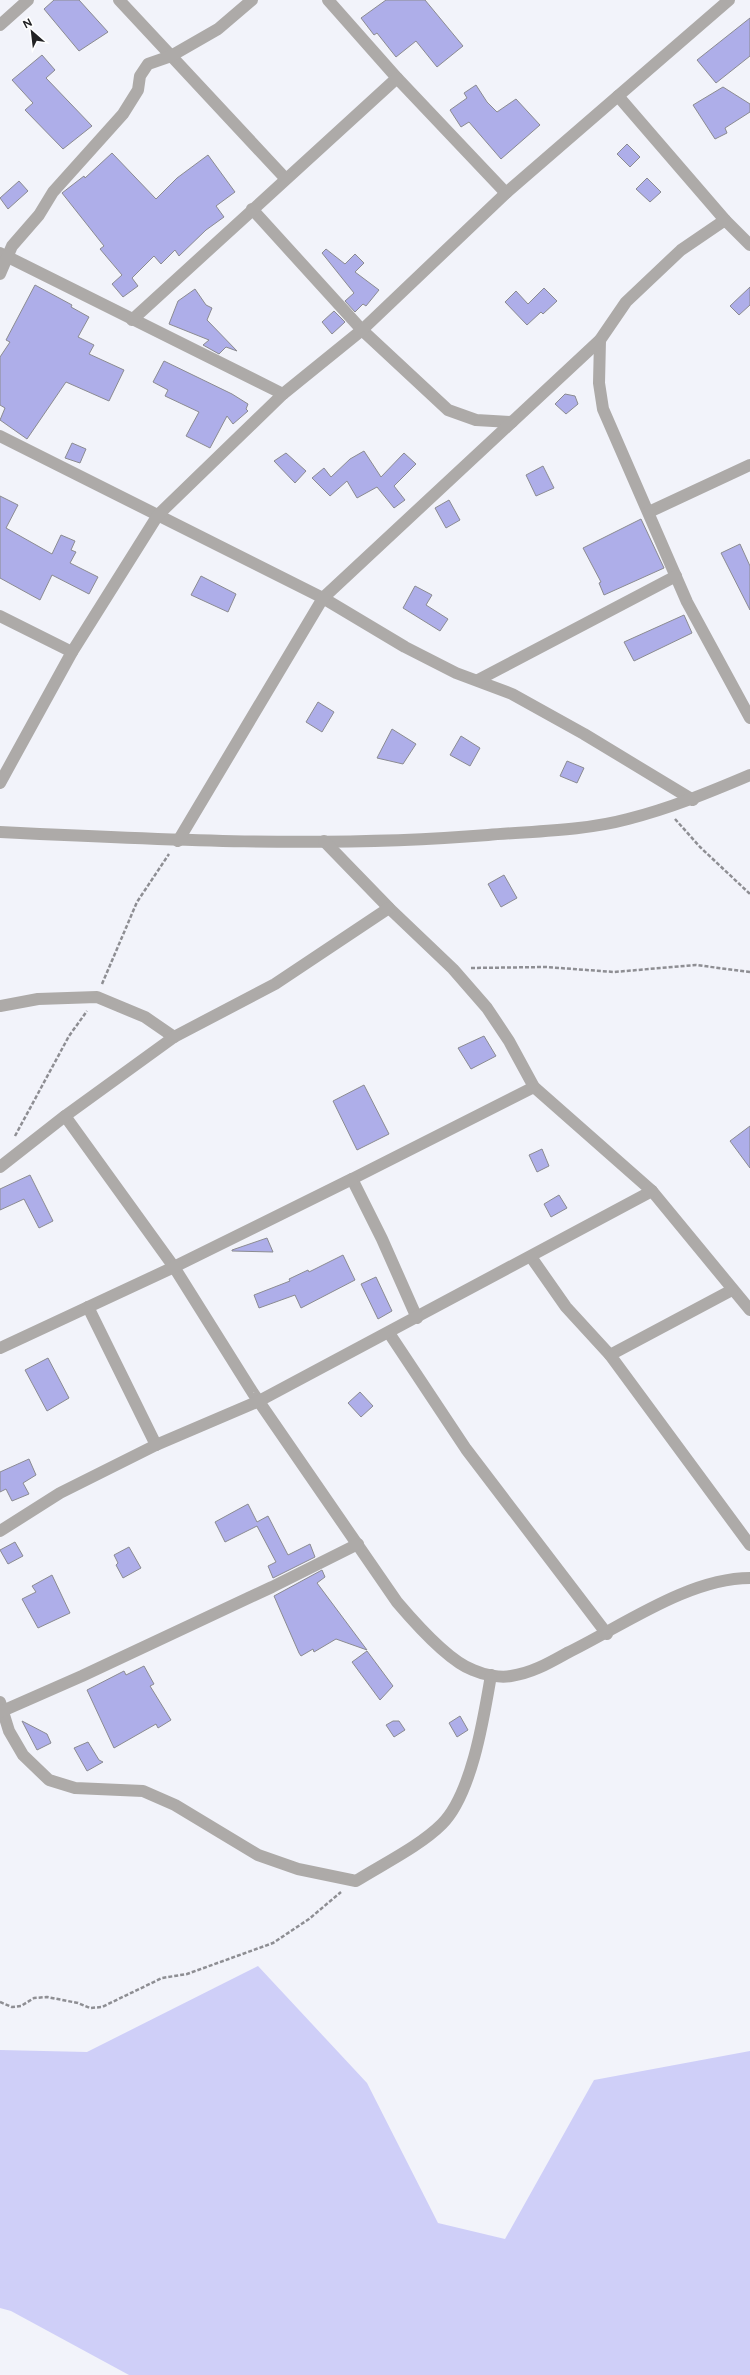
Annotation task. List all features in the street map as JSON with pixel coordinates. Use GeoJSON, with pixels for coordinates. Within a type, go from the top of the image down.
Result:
{"type":"FeatureCollection","features":[{"type":"Feature","properties":{"kind":"street"},"geometry":{"type":"LineString","coordinates":[[0,25],[28,0]]}},
{"type":"Feature","properties":{"kind":"street"},"geometry":{"type":"LineString","coordinates":[[119,0],[285,178]]}},
{"type":"Feature","properties":{"kind":"street"},"geometry":{"type":"LineString","coordinates":[[0,274],[3,255],[39,215],[52,192],[124,114],[138,90],[140,76],[148,64],[170,56],[218,29],[252,0]]}},
{"type":"Feature","properties":{"kind":"street"},"geometry":{"type":"LineString","coordinates":[[328,0],[397,78],[506,193]]}},
{"type":"Feature","properties":{"kind":"street"},"geometry":{"type":"LineString","coordinates":[[0,783],[72,652],[158,514],[283,394],[362,330],[506,193],[729,0]]}},
{"type":"Feature","properties":{"kind":"street"},"geometry":{"type":"LineString","coordinates":[[132,320],[285,178],[397,78]]}},
{"type":"Feature","properties":{"kind":"street"},"geometry":{"type":"LineString","coordinates":[[618,96],[725,220],[750,245]]}},
{"type":"Feature","properties":{"kind":"street"},"geometry":{"type":"LineString","coordinates":[[252,209],[362,330],[448,410],[476,420],[512,422]]}},
{"type":"Feature","properties":{"kind":"street"},"geometry":{"type":"LineString","coordinates":[[178,841],[323,598],[600,340],[626,302],[681,250],[725,220]]}},
{"type":"Feature","properties":{"kind":"street"},"geometry":{"type":"LineString","coordinates":[[3,255],[283,394]]}},
{"type":"Feature","properties":{"kind":"street"},"geometry":{"type":"LineString","coordinates":[[600,340],[599,383],[603,409],[649,512],[686,602],[750,718]]}},
{"type":"Feature","properties":{"kind":"street"},"geometry":{"type":"LineString","coordinates":[[0,436],[323,598],[406,647],[456,673],[512,694],[577,730],[693,800]]}},
{"type":"Feature","properties":{"kind":"street"},"geometry":{"type":"LineString","coordinates":[[649,512],[750,465]]}},
{"type":"Feature","properties":{"kind":"street"},"geometry":{"type":"LineString","coordinates":[[478,680],[676,576]]}},
{"type":"Feature","properties":{"kind":"street"},"geometry":{"type":"LineString","coordinates":[[0,616],[72,652]]}},
{"type":"Feature","properties":{"kind":"street"},"geometry":{"type":"LineString","coordinates":[[0,832],[178,841],[413,841],[568,829],[627,820],[693,800],[750,775]]}},
{"type":"Feature","properties":{"kind":"street"},"geometry":{"type":"LineString","coordinates":[[324,841],[389,908],[453,969],[487,1008],[509,1041],[534,1087],[652,1191],[750,1310]]}},
{"type":"Feature","properties":{"kind":"street"},"geometry":{"type":"LineString","coordinates":[[0,1166],[65,1116],[174,1037],[275,984],[389,908]]}},
{"type":"Feature","properties":{"kind":"street"},"geometry":{"type":"LineString","coordinates":[[0,1006],[38,999],[97,997],[145,1017],[174,1037]]}},
{"type":"Feature","properties":{"kind":"street"},"geometry":{"type":"LineString","coordinates":[[0,1346],[174,1267],[534,1087]]}},
{"type":"Feature","properties":{"kind":"street"},"geometry":{"type":"LineString","coordinates":[[65,1116],[174,1267],[259,1401],[397,1602],[422,1631],[472,1670],[491,1675],[510,1676],[532,1671],[607,1634],[661,1603],[699,1588],[735,1578],[750,1578]]}},
{"type":"Feature","properties":{"kind":"street"},"geometry":{"type":"LineString","coordinates":[[352,1179],[382,1239],[417,1318]]}},
{"type":"Feature","properties":{"kind":"street"},"geometry":{"type":"LineString","coordinates":[[0,1531],[60,1493],[156,1445],[259,1401],[532,1257],[652,1191]]}},
{"type":"Feature","properties":{"kind":"street"},"geometry":{"type":"LineString","coordinates":[[532,1257],[566,1307],[610,1355],[750,1545]]}},
{"type":"Feature","properties":{"kind":"street"},"geometry":{"type":"LineString","coordinates":[[610,1355],[732,1290]]}},
{"type":"Feature","properties":{"kind":"street"},"geometry":{"type":"LineString","coordinates":[[88,1307],[156,1445]]}},
{"type":"Feature","properties":{"kind":"street"},"geometry":{"type":"LineString","coordinates":[[390,1332],[466,1449],[607,1634]]}},
{"type":"Feature","properties":{"kind":"street"},"geometry":{"type":"LineString","coordinates":[[358,1544],[272,1587],[1,1708],[10,1731],[23,1755],[49,1780],[75,1788],[143,1791],[175,1805],[258,1855],[298,1869],[356,1881],[423,1839],[443,1824],[458,1801],[468,1776],[491,1675]]}},
{"type":"Feature","properties":{"kind":"path"},"geometry":{"type":"LineString","coordinates":[[666,808],[700,847],[750,894]]}},
{"type":"Feature","properties":{"kind":"path"},"geometry":{"type":"LineString","coordinates":[[453,969],[546,967],[614,972],[696,966],[750,972]]}},
{"type":"Feature","properties":{"kind":"path"},"geometry":{"type":"LineString","coordinates":[[0,2002],[12,2007],[20,2006],[34,1998],[47,1997],[78,2003],[90,2008],[102,2007],[151,1982],[187,1974],[273,1943],[309,1919],[356,1881]]}},
{"type":"Feature","properties":{"kind":"shaded area"},"geometry":{"type":"Polygon","coordinates":[[[258,1966],[367,2083],[438,2223],[505,2239],[594,2080],[750,2051],[750,2375],[129,2375],[11,2311],[0,2308],[0,2050],[87,2052],[258,1966]]]}},
{"type":"Feature","properties":{"kind":"building"},"geometry":{"type":"Polygon","coordinates":[[[54,0],[79,0],[108,32],[79,51],[44,9],[54,0]]]}},
{"type":"Feature","properties":{"kind":"building"},"geometry":{"type":"Polygon","coordinates":[[[386,0],[425,0],[463,46],[437,67],[416,41],[396,57],[377,33],[374,35],[361,18],[386,0]]]}},
{"type":"Feature","properties":{"kind":"building"},"geometry":{"type":"Polygon","coordinates":[[[750,18],[750,56],[716,83],[697,60],[750,18]]]}},
{"type":"Feature","properties":{"kind":"building"},"geometry":{"type":"Polygon","coordinates":[[[42,55],[55,70],[46,78],[92,126],[63,149],[25,110],[33,103],[12,80],[42,55]]]}},
{"type":"Feature","properties":{"kind":"building"},"geometry":{"type":"Polygon","coordinates":[[[476,85],[487,102],[497,112],[516,99],[540,125],[501,159],[469,122],[461,127],[450,110],[467,98],[464,93],[476,85]]]}},
{"type":"Feature","properties":{"kind":"building"},"geometry":{"type":"Polygon","coordinates":[[[723,87],[750,104],[750,112],[725,128],[727,133],[715,139],[693,105],[723,87]]]}},
{"type":"Feature","properties":{"kind":"building"},"geometry":{"type":"Polygon","coordinates":[[[627,144],[640,157],[630,167],[617,154],[627,144]]]}},
{"type":"Feature","properties":{"kind":"building"},"geometry":{"type":"Polygon","coordinates":[[[112,153],[156,199],[177,178],[208,155],[235,192],[216,206],[224,217],[206,230],[179,256],[175,250],[161,264],[154,256],[132,278],[138,286],[123,297],[112,284],[122,275],[100,249],[104,246],[62,193],[84,176],[85,178],[112,153]]]}},
{"type":"Feature","properties":{"kind":"building"},"geometry":{"type":"Polygon","coordinates":[[[647,178],[661,192],[650,202],[636,189],[647,178]]]}},
{"type":"Feature","properties":{"kind":"building"},"geometry":{"type":"Polygon","coordinates":[[[19,181],[28,191],[8,209],[0,198],[19,181]]]}},
{"type":"Feature","properties":{"kind":"building"},"geometry":{"type":"Polygon","coordinates":[[[326,249],[345,264],[355,254],[364,263],[355,272],[379,290],[366,306],[363,304],[355,312],[345,301],[354,293],[322,253],[326,249]]]}},
{"type":"Feature","properties":{"kind":"building"},"geometry":{"type":"Polygon","coordinates":[[[35,285],[72,305],[71,307],[89,317],[78,337],[94,345],[89,354],[124,370],[109,401],[66,382],[27,439],[0,420],[5,408],[0,405],[0,357],[10,342],[6,340],[35,285]]]}},
{"type":"Feature","properties":{"kind":"building"},"geometry":{"type":"Polygon","coordinates":[[[750,287],[750,305],[739,315],[730,306],[750,287]]]}},
{"type":"Feature","properties":{"kind":"building"},"geometry":{"type":"Polygon","coordinates":[[[544,288],[557,301],[543,314],[541,312],[527,325],[505,302],[516,291],[528,304],[544,288]]]}},
{"type":"Feature","properties":{"kind":"building"},"geometry":{"type":"Polygon","coordinates":[[[195,289],[206,305],[212,308],[207,320],[237,351],[226,347],[219,354],[203,345],[209,340],[169,324],[178,301],[195,289]]]}},
{"type":"Feature","properties":{"kind":"building"},"geometry":{"type":"Polygon","coordinates":[[[334,311],[345,322],[332,334],[322,322],[334,311]]]}},
{"type":"Feature","properties":{"kind":"building"},"geometry":{"type":"Polygon","coordinates":[[[164,361],[232,394],[248,404],[246,409],[248,411],[233,424],[227,416],[210,448],[186,436],[199,412],[165,396],[168,390],[153,382],[164,361]]]}},
{"type":"Feature","properties":{"kind":"building"},"geometry":{"type":"Polygon","coordinates":[[[565,394],[575,396],[578,404],[566,414],[555,404],[565,394]]]}},
{"type":"Feature","properties":{"kind":"building"},"geometry":{"type":"Polygon","coordinates":[[[72,443],[86,449],[80,463],[65,458],[72,443]]]}},
{"type":"Feature","properties":{"kind":"building"},"geometry":{"type":"Polygon","coordinates":[[[364,451],[381,477],[404,453],[416,464],[394,486],[405,500],[394,508],[377,487],[357,498],[347,481],[330,496],[312,478],[324,468],[331,477],[350,459],[364,451]]]}},
{"type":"Feature","properties":{"kind":"building"},"geometry":{"type":"Polygon","coordinates":[[[286,453],[306,471],[295,483],[274,461],[286,453]]]}},
{"type":"Feature","properties":{"kind":"building"},"geometry":{"type":"Polygon","coordinates":[[[543,466],[554,488],[536,496],[526,475],[543,466]]]}},
{"type":"Feature","properties":{"kind":"building"},"geometry":{"type":"Polygon","coordinates":[[[0,496],[18,505],[6,528],[52,554],[61,535],[75,541],[71,550],[76,552],[70,563],[98,577],[89,594],[52,575],[40,600],[0,578],[0,496]]]}},
{"type":"Feature","properties":{"kind":"building"},"geometry":{"type":"Polygon","coordinates":[[[449,500],[460,520],[446,528],[435,508],[449,500]]]}},
{"type":"Feature","properties":{"kind":"building"},"geometry":{"type":"Polygon","coordinates":[[[641,519],[664,568],[604,595],[599,583],[601,582],[583,548],[641,519]]]}},
{"type":"Feature","properties":{"kind":"building"},"geometry":{"type":"Polygon","coordinates":[[[740,544],[750,566],[750,610],[721,553],[740,544]]]}},
{"type":"Feature","properties":{"kind":"building"},"geometry":{"type":"Polygon","coordinates":[[[201,576],[236,594],[228,612],[191,595],[201,576]]]}},
{"type":"Feature","properties":{"kind":"building"},"geometry":{"type":"Polygon","coordinates":[[[415,586],[432,595],[426,605],[448,619],[440,631],[403,608],[415,586]]]}},
{"type":"Feature","properties":{"kind":"building"},"geometry":{"type":"Polygon","coordinates":[[[684,615],[692,633],[634,661],[624,642],[684,615]]]}},
{"type":"Feature","properties":{"kind":"building"},"geometry":{"type":"Polygon","coordinates":[[[318,702],[334,712],[322,732],[306,722],[318,702]]]}},
{"type":"Feature","properties":{"kind":"building"},"geometry":{"type":"Polygon","coordinates":[[[392,729],[416,744],[403,764],[377,758],[392,729]]]}},
{"type":"Feature","properties":{"kind":"building"},"geometry":{"type":"Polygon","coordinates":[[[461,736],[480,748],[470,766],[450,755],[461,736]]]}},
{"type":"Feature","properties":{"kind":"building"},"geometry":{"type":"Polygon","coordinates":[[[567,761],[584,768],[577,783],[560,776],[567,761]]]}},
{"type":"Feature","properties":{"kind":"building"},"geometry":{"type":"Polygon","coordinates":[[[504,875],[517,898],[501,907],[488,884],[504,875]]]}},
{"type":"Feature","properties":{"kind":"building"},"geometry":{"type":"Polygon","coordinates":[[[484,1036],[496,1056],[471,1069],[458,1048],[484,1036]]]}},
{"type":"Feature","properties":{"kind":"building"},"geometry":{"type":"Polygon","coordinates":[[[364,1085],[389,1134],[357,1150],[333,1101],[364,1085]]]}},
{"type":"Feature","properties":{"kind":"building"},"geometry":{"type":"Polygon","coordinates":[[[750,1126],[750,1168],[730,1141],[750,1126]]]}},
{"type":"Feature","properties":{"kind":"building"},"geometry":{"type":"Polygon","coordinates":[[[542,1149],[549,1166],[537,1172],[529,1155],[542,1149]]]}},
{"type":"Feature","properties":{"kind":"building"},"geometry":{"type":"Polygon","coordinates":[[[30,1175],[53,1221],[39,1228],[24,1199],[0,1210],[0,1189],[30,1175]]]}},
{"type":"Feature","properties":{"kind":"building"},"geometry":{"type":"Polygon","coordinates":[[[559,1195],[567,1208],[551,1217],[544,1204],[559,1195]]]}},
{"type":"Feature","properties":{"kind":"building"},"geometry":{"type":"Polygon","coordinates":[[[267,1238],[273,1252],[232,1251],[232,1250],[267,1238]]]}},
{"type":"Feature","properties":{"kind":"building"},"geometry":{"type":"Polygon","coordinates":[[[343,1255],[355,1280],[301,1308],[295,1295],[259,1308],[254,1295],[290,1281],[289,1279],[308,1270],[309,1272],[343,1255]]]}},
{"type":"Feature","properties":{"kind":"building"},"geometry":{"type":"Polygon","coordinates":[[[376,1277],[392,1311],[378,1319],[361,1284],[376,1277]]]}},
{"type":"Feature","properties":{"kind":"building"},"geometry":{"type":"Polygon","coordinates":[[[48,1358],[69,1398],[47,1411],[25,1370],[48,1358]]]}},
{"type":"Feature","properties":{"kind":"building"},"geometry":{"type":"Polygon","coordinates":[[[360,1392],[373,1406],[361,1417],[348,1403],[360,1392]]]}},
{"type":"Feature","properties":{"kind":"building"},"geometry":{"type":"Polygon","coordinates":[[[29,1459],[36,1475],[23,1483],[29,1494],[12,1501],[6,1489],[0,1492],[0,1472],[29,1459]]]}},
{"type":"Feature","properties":{"kind":"building"},"geometry":{"type":"Polygon","coordinates":[[[248,1504],[257,1522],[268,1516],[288,1555],[310,1544],[315,1557],[273,1578],[268,1566],[276,1562],[257,1526],[225,1542],[215,1522],[248,1504]]]}},
{"type":"Feature","properties":{"kind":"building"},"geometry":{"type":"Polygon","coordinates":[[[15,1542],[23,1556],[8,1564],[0,1550],[15,1542]]]}},
{"type":"Feature","properties":{"kind":"building"},"geometry":{"type":"Polygon","coordinates":[[[129,1547],[141,1568],[123,1578],[116,1565],[118,1563],[114,1555],[129,1547]]]}},
{"type":"Feature","properties":{"kind":"building"},"geometry":{"type":"Polygon","coordinates":[[[322,1570],[325,1577],[317,1583],[367,1650],[336,1639],[314,1652],[313,1649],[301,1656],[299,1653],[274,1596],[322,1570]]]}},
{"type":"Feature","properties":{"kind":"building"},"geometry":{"type":"Polygon","coordinates":[[[52,1575],[70,1613],[38,1628],[22,1599],[36,1592],[32,1586],[52,1575]]]}},
{"type":"Feature","properties":{"kind":"building"},"geometry":{"type":"Polygon","coordinates":[[[367,1651],[393,1686],[380,1700],[352,1662],[367,1651]]]}},
{"type":"Feature","properties":{"kind":"building"},"geometry":{"type":"Polygon","coordinates":[[[144,1666],[154,1684],[150,1686],[171,1720],[158,1728],[156,1724],[114,1748],[87,1690],[124,1671],[126,1675],[144,1666]]]}},
{"type":"Feature","properties":{"kind":"building"},"geometry":{"type":"Polygon","coordinates":[[[460,1716],[468,1730],[457,1737],[449,1723],[460,1716]]]}},
{"type":"Feature","properties":{"kind":"building"},"geometry":{"type":"Polygon","coordinates":[[[22,1721],[47,1734],[51,1743],[37,1750],[22,1721]]]}},
{"type":"Feature","properties":{"kind":"building"},"geometry":{"type":"Polygon","coordinates":[[[393,1721],[399,1721],[405,1730],[394,1737],[386,1725],[393,1721]]]}},
{"type":"Feature","properties":{"kind":"building"},"geometry":{"type":"Polygon","coordinates":[[[88,1742],[99,1760],[103,1762],[87,1771],[74,1748],[88,1742]]]}}]}
